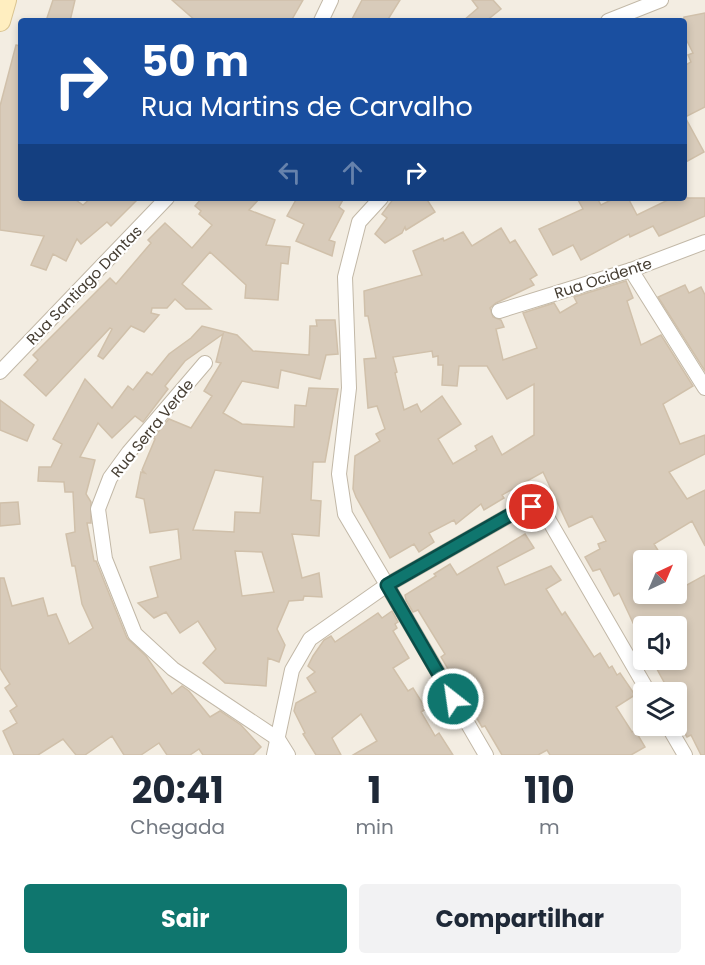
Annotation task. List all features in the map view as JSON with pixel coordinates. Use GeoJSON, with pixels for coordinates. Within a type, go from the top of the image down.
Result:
{"type":"FeatureCollection","features":[{"type":"Feature","properties":{"kind":"main road"},"geometry":{"type":"LineString","coordinates":[[0,21],[6,0]]}},
{"type":"Feature","properties":{"kind":"street"},"geometry":{"type":"LineString","coordinates":[[322,18],[331,0]]}},
{"type":"Feature","properties":{"kind":"street"},"geometry":{"type":"LineString","coordinates":[[616,18],[661,0]]}},
{"type":"Feature","properties":{"kind":"street","name":"Rua Santiago Dantas"},"geometry":{"type":"LineString","coordinates":[[0,372],[164,201]]}},
{"type":"Feature","properties":{"kind":"street"},"geometry":{"type":"LineString","coordinates":[[378,201],[359,222],[345,277],[349,388],[339,474],[345,514],[486,755]]}},
{"type":"Feature","properties":{"kind":"street","name":"Rua Ocidente"},"geometry":{"type":"LineString","coordinates":[[499,310],[631,270],[705,242]]}},
{"type":"Feature","properties":{"kind":"street"},"geometry":{"type":"LineString","coordinates":[[631,270],[705,387]]}},
{"type":"Feature","properties":{"kind":"street","name":"Rua Serra Verde"},"geometry":{"type":"LineString","coordinates":[[205,363],[129,452],[110,478],[98,509],[105,559],[135,634],[173,669],[278,740]]}},
{"type":"Feature","properties":{"kind":"street"},"geometry":{"type":"LineString","coordinates":[[274,755],[292,670],[310,639],[387,585],[517,511],[532,507],[548,517],[643,682]]}},
{"type":"Feature","properties":{"kind":"street"},"geometry":{"type":"LineString","coordinates":[[674,736],[685,755]]}},
{"type":"Feature","properties":{"kind":"street"},"geometry":{"type":"LineString","coordinates":[[278,740],[288,755]]}},
{"type":"Feature","properties":{"kind":"building"},"geometry":{"type":"Polygon","coordinates":[[[53,0],[75,0],[71,18],[47,18],[53,0]]]}},
{"type":"Feature","properties":{"kind":"building"},"geometry":{"type":"Polygon","coordinates":[[[172,0],[303,0],[293,18],[193,18],[172,0]]]}},
{"type":"Feature","properties":{"kind":"building"},"geometry":{"type":"Polygon","coordinates":[[[362,0],[400,0],[389,18],[353,18],[362,0]]]}},
{"type":"Feature","properties":{"kind":"building"},"geometry":{"type":"Polygon","coordinates":[[[472,0],[493,0],[501,9],[490,18],[466,18],[478,8],[472,0]]]}},
{"type":"Feature","properties":{"kind":"building"},"geometry":{"type":"Polygon","coordinates":[[[705,13],[705,107],[687,116],[687,64],[691,62],[688,55],[693,53],[687,41],[687,18],[684,17],[705,13]]]}},
{"type":"Feature","properties":{"kind":"building"},"geometry":{"type":"Polygon","coordinates":[[[16,45],[18,45],[18,201],[77,201],[83,205],[88,201],[136,201],[111,226],[107,222],[81,244],[77,239],[66,261],[53,254],[46,270],[31,265],[44,236],[0,230],[0,106],[16,45]]]}},
{"type":"Feature","properties":{"kind":"building"},"geometry":{"type":"Polygon","coordinates":[[[687,121],[704,152],[687,161],[687,121]]]}},
{"type":"Feature","properties":{"kind":"building"},"geometry":{"type":"Polygon","coordinates":[[[705,198],[705,216],[659,236],[653,226],[630,237],[629,234],[581,260],[573,245],[553,255],[539,229],[583,209],[579,201],[599,201],[601,205],[609,201],[630,201],[637,215],[666,201],[705,198]]]}},
{"type":"Feature","properties":{"kind":"building"},"geometry":{"type":"Polygon","coordinates":[[[199,201],[257,201],[249,210],[275,220],[266,245],[290,247],[288,264],[281,263],[278,300],[245,298],[246,285],[210,252],[182,284],[211,309],[186,309],[175,299],[167,308],[152,308],[151,313],[159,315],[144,332],[131,326],[103,359],[98,356],[112,329],[110,328],[46,396],[24,375],[38,360],[33,355],[110,278],[116,284],[151,243],[148,240],[165,223],[192,248],[212,225],[199,214],[201,211],[195,206],[199,201]]]}},
{"type":"Feature","properties":{"kind":"building"},"geometry":{"type":"Polygon","coordinates":[[[295,201],[342,201],[339,207],[344,211],[329,240],[335,242],[332,256],[296,241],[304,224],[287,216],[295,201]]]}},
{"type":"Feature","properties":{"kind":"building"},"geometry":{"type":"Polygon","coordinates":[[[392,201],[428,201],[435,212],[406,230],[405,227],[402,233],[385,243],[375,234],[387,218],[382,214],[392,201]]]}},
{"type":"Feature","properties":{"kind":"building"},"geometry":{"type":"Polygon","coordinates":[[[501,228],[510,243],[515,240],[537,275],[530,279],[534,285],[490,308],[493,317],[501,320],[504,327],[496,329],[503,360],[537,348],[523,313],[554,303],[560,313],[577,303],[574,297],[626,281],[633,298],[627,301],[641,345],[661,335],[693,386],[663,404],[680,444],[705,435],[705,454],[669,472],[687,499],[705,490],[705,546],[692,521],[654,544],[658,550],[633,550],[633,604],[687,604],[687,585],[705,575],[705,755],[701,755],[691,735],[686,736],[687,682],[664,682],[657,670],[687,670],[687,616],[633,616],[633,623],[619,593],[614,596],[600,569],[593,571],[585,557],[600,549],[598,544],[606,541],[592,516],[569,527],[543,472],[502,495],[504,498],[484,510],[481,504],[456,524],[454,520],[429,533],[434,542],[419,552],[414,544],[390,558],[356,497],[353,489],[355,456],[380,441],[376,434],[385,429],[377,406],[368,408],[364,359],[376,358],[368,316],[365,316],[364,291],[422,275],[413,251],[463,232],[472,246],[501,228]],[[432,351],[393,357],[404,410],[417,404],[421,412],[442,396],[461,424],[438,439],[453,464],[477,450],[475,446],[492,436],[502,455],[534,435],[534,384],[507,399],[487,366],[459,366],[457,386],[442,385],[443,365],[438,365],[438,356],[433,357],[432,351]]]}},
{"type":"Feature","properties":{"kind":"building"},"geometry":{"type":"Polygon","coordinates":[[[685,285],[689,293],[701,287],[705,295],[705,371],[658,297],[685,285]]]}},
{"type":"Feature","properties":{"kind":"building"},"geometry":{"type":"Polygon","coordinates":[[[316,320],[335,320],[338,354],[326,355],[320,379],[281,370],[278,388],[242,381],[223,413],[242,424],[294,427],[295,405],[306,406],[309,388],[338,389],[325,462],[313,462],[311,500],[321,501],[319,536],[292,534],[302,578],[319,573],[322,597],[304,596],[303,600],[289,601],[277,629],[285,645],[279,662],[268,658],[266,686],[225,683],[203,663],[216,649],[198,621],[180,633],[166,612],[154,618],[138,603],[158,597],[150,567],[181,559],[178,529],[150,533],[144,499],[136,497],[141,472],[145,473],[142,470],[155,439],[153,438],[169,419],[191,428],[212,396],[204,391],[221,363],[216,362],[223,334],[185,361],[165,386],[168,389],[143,422],[135,416],[112,438],[98,423],[80,457],[95,460],[86,494],[91,502],[91,523],[87,523],[94,561],[96,561],[127,638],[146,656],[172,694],[182,686],[189,691],[210,717],[220,711],[241,725],[261,747],[253,755],[203,755],[199,749],[190,755],[167,755],[159,743],[141,755],[124,755],[112,736],[85,755],[76,755],[63,739],[38,755],[14,755],[3,731],[17,723],[10,711],[17,706],[5,688],[10,684],[0,668],[0,578],[4,578],[12,606],[43,598],[48,616],[56,614],[69,644],[93,628],[82,604],[66,534],[75,532],[73,492],[65,492],[64,482],[38,481],[39,467],[51,467],[62,444],[53,439],[85,379],[112,408],[128,386],[133,390],[147,372],[152,375],[169,354],[191,338],[202,326],[237,335],[253,351],[309,355],[310,326],[317,326],[316,320]],[[215,470],[193,530],[234,532],[235,512],[260,513],[263,477],[215,470]],[[235,551],[242,596],[274,592],[262,552],[235,551]]]}},
{"type":"Feature","properties":{"kind":"building"},"geometry":{"type":"Polygon","coordinates":[[[0,400],[34,425],[27,441],[0,430],[0,400]]]}},
{"type":"Feature","properties":{"kind":"building"},"geometry":{"type":"Polygon","coordinates":[[[18,502],[20,524],[0,526],[0,503],[18,502]]]}},
{"type":"Feature","properties":{"kind":"building"},"geometry":{"type":"Polygon","coordinates":[[[525,534],[534,548],[497,567],[505,585],[551,566],[561,580],[546,589],[562,615],[565,612],[594,657],[600,653],[609,668],[612,666],[617,675],[620,673],[633,692],[633,696],[616,707],[633,731],[633,736],[639,736],[645,747],[631,755],[550,755],[547,750],[538,755],[502,755],[485,726],[482,727],[441,657],[445,654],[418,610],[413,612],[406,600],[405,595],[436,576],[434,574],[450,564],[457,575],[525,534]]]}},
{"type":"Feature","properties":{"kind":"building"},"geometry":{"type":"Polygon","coordinates":[[[392,611],[398,622],[395,624],[397,628],[393,631],[409,658],[393,668],[408,691],[413,688],[426,709],[421,712],[435,736],[439,733],[453,755],[353,755],[377,741],[361,714],[332,738],[341,755],[316,755],[303,734],[305,733],[294,711],[296,703],[316,692],[307,678],[315,672],[308,666],[313,656],[324,640],[331,636],[335,642],[378,613],[382,618],[392,611]]]}},
{"type":"Feature","properties":{"kind":"route"},"geometry":{"type":"LineString","coordinates":[[453,699],[387,585],[517,511],[532,507]]}}]}
